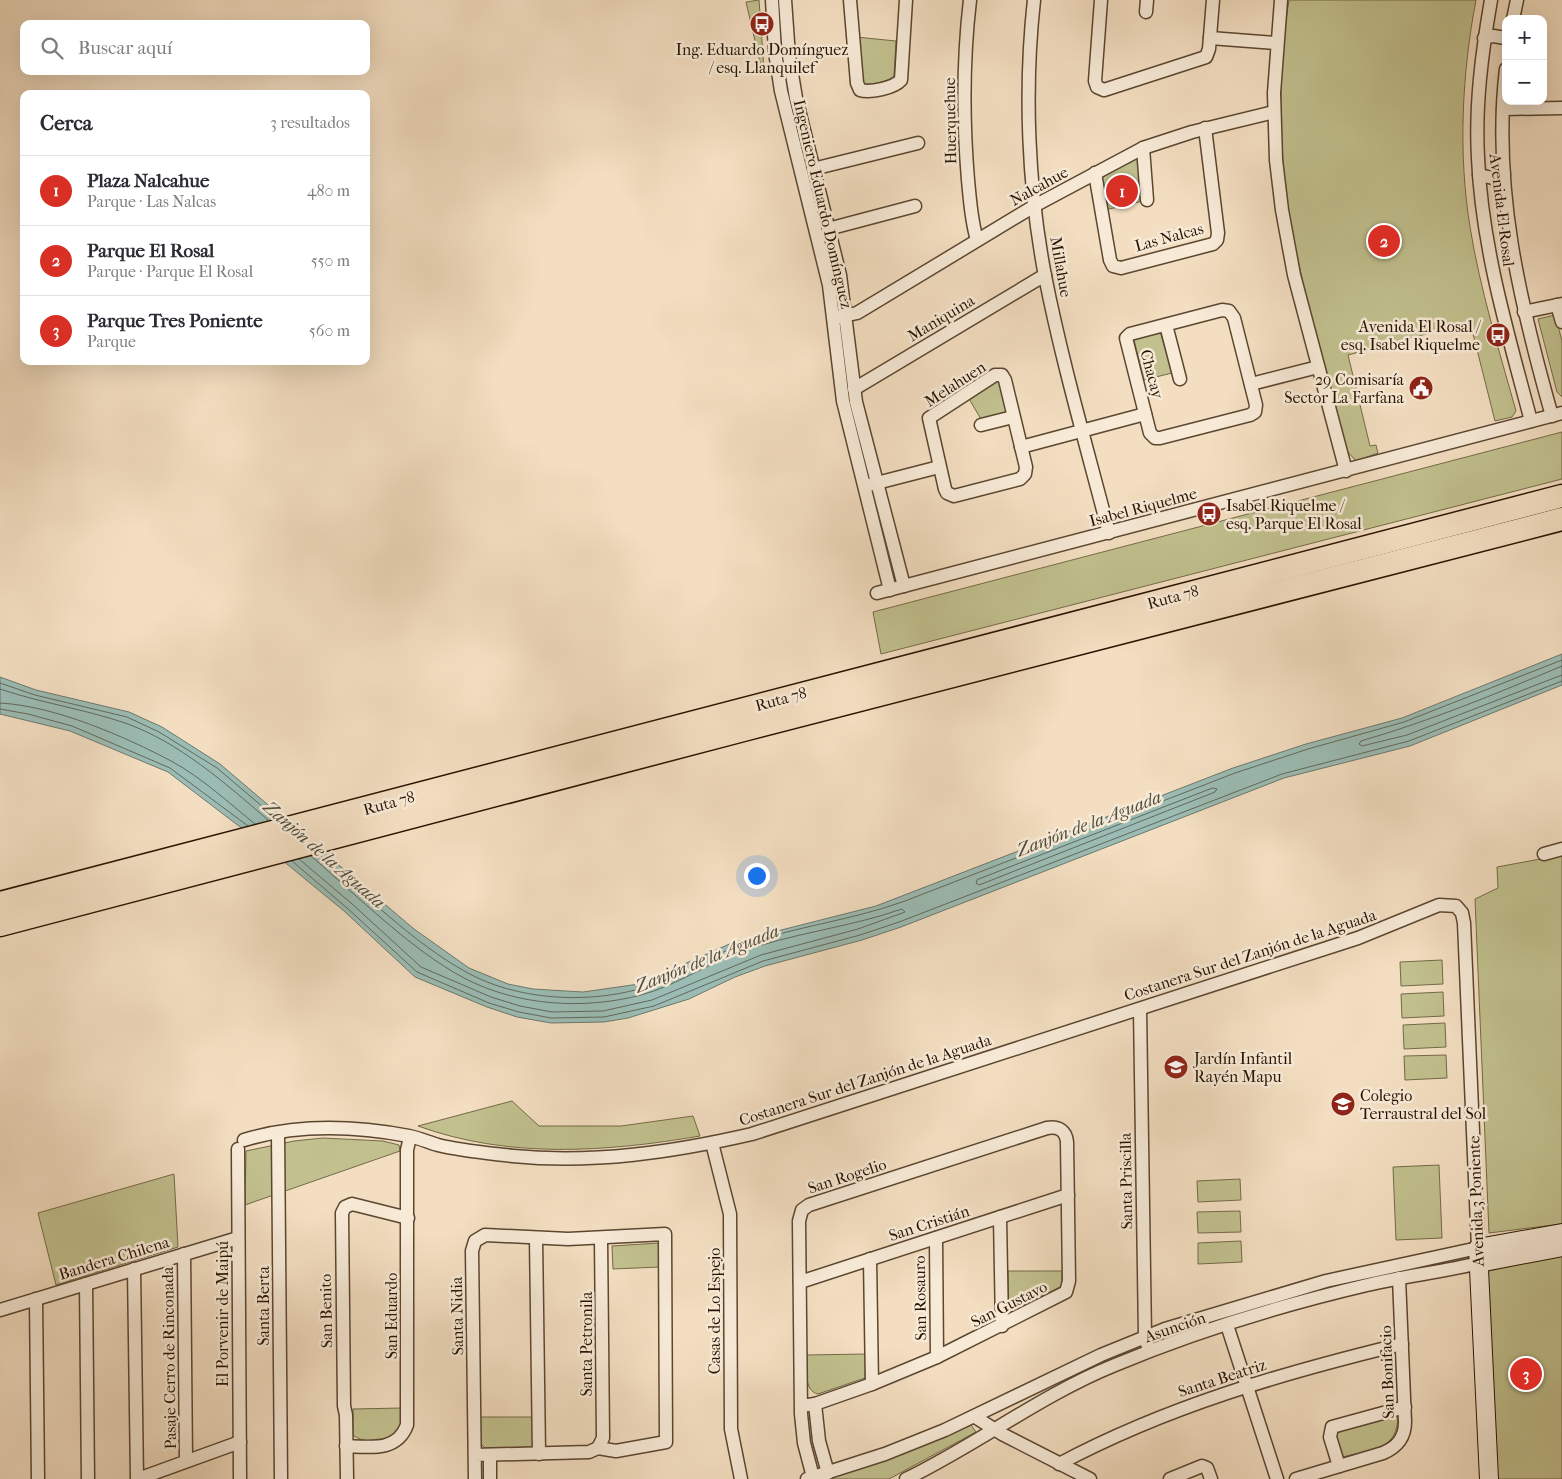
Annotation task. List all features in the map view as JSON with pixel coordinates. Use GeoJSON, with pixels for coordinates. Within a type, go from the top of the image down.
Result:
{"type":"FeatureCollection","features":[{"type":"Feature","properties":{"kind":"highway","name":"Ruta 78"},"geometry":{"type":"LineString","coordinates":[[0,903],[321,821],[1562,496]]}},
{"type":"Feature","properties":{"kind":"highway","name":"Ruta 78"},"geometry":{"type":"LineString","coordinates":[[0,925],[747,729],[1562,519]]}},
{"type":"Feature","properties":{"kind":"street","name":"Ingeniero Eduardo Domínguez"},"geometry":{"type":"LineString","coordinates":[[772,0],[775,52],[781,91],[828,281],[840,389],[904,586]]}},
{"type":"Feature","properties":{"kind":"street","name":"Ingeniero Eduardo Domínguez"},"geometry":{"type":"LineString","coordinates":[[785,0],[788,50],[794,92],[840,275],[854,389],[870,484],[884,591]]}},
{"type":"Feature","properties":{"kind":"street"},"geometry":{"type":"LineString","coordinates":[[850,0],[854,60],[860,90],[867,91],[893,85],[901,80],[906,0]]}},
{"type":"Feature","properties":{"kind":"street","name":"Huerquehue"},"geometry":{"type":"LineString","coordinates":[[970,0],[966,49],[966,152],[971,219],[977,240]]}},
{"type":"Feature","properties":{"kind":"street","name":"Millahue"},"geometry":{"type":"LineString","coordinates":[[1034,0],[1030,105],[1036,205],[1045,275],[1109,533]]}},
{"type":"Feature","properties":{"kind":"street"},"geometry":{"type":"LineString","coordinates":[[1101,0],[1095,69],[1096,84],[1099,88],[1110,89],[1150,74],[1202,60],[1208,55],[1213,0]]}},
{"type":"Feature","properties":{"kind":"street"},"geometry":{"type":"LineString","coordinates":[[1281,0],[1276,43],[1274,112],[1278,177],[1284,225],[1318,367],[1346,471]]}},
{"type":"Feature","properties":{"kind":"street","name":"Avenida El Rosal"},"geometry":{"type":"LineString","coordinates":[[1491,0],[1484,38],[1478,105],[1479,175],[1485,230],[1495,283],[1531,421]]}},
{"type":"Feature","properties":{"kind":"street"},"geometry":{"type":"LineString","coordinates":[[1514,15],[1517,0]]}},
{"type":"Feature","properties":{"kind":"street"},"geometry":{"type":"LineString","coordinates":[[1484,38],[1493,36],[1502,37]]}},
{"type":"Feature","properties":{"kind":"street"},"geometry":{"type":"LineString","coordinates":[[1210,38],[1276,43]]}},
{"type":"Feature","properties":{"kind":"street","name":"Avenida El Rosal"},"geometry":{"type":"LineString","coordinates":[[1503,105],[1504,174],[1511,244],[1524,312],[1557,414]]}},
{"type":"Feature","properties":{"kind":"street"},"geometry":{"type":"LineString","coordinates":[[1503,109],[1562,108]]}},
{"type":"Feature","properties":{"kind":"street","name":"Nalcahue"},"geometry":{"type":"LineString","coordinates":[[833,317],[846,316],[868,308],[1036,205],[1142,148],[1205,128],[1274,112]]}},
{"type":"Feature","properties":{"kind":"street","name":"Las Nalcas"},"geometry":{"type":"LineString","coordinates":[[1096,173],[1110,260],[1114,266],[1121,268],[1212,244],[1217,240],[1218,233],[1205,128]]}},
{"type":"Feature","properties":{"kind":"street"},"geometry":{"type":"LineString","coordinates":[[813,169],[918,143]]}},
{"type":"Feature","properties":{"kind":"street"},"geometry":{"type":"LineString","coordinates":[[1142,148],[1147,200]]}},
{"type":"Feature","properties":{"kind":"street"},"geometry":{"type":"LineString","coordinates":[[1479,175],[1493,178],[1504,174]]}},
{"type":"Feature","properties":{"kind":"street"},"geometry":{"type":"LineString","coordinates":[[828,228],[914,206]]}},
{"type":"Feature","properties":{"kind":"street","name":"Maniquina"},"geometry":{"type":"LineString","coordinates":[[854,389],[1045,275]]}},
{"type":"Feature","properties":{"kind":"street"},"geometry":{"type":"LineString","coordinates":[[1524,312],[1560,304],[1562,322]]}},
{"type":"Feature","properties":{"kind":"street","name":"Chacay"},"geometry":{"type":"LineString","coordinates":[[1222,310],[1229,311],[1234,318],[1251,384],[1257,408],[1252,415],[1158,438],[1150,433],[1126,338],[1130,334],[1222,310]]}},
{"type":"Feature","properties":{"kind":"street"},"geometry":{"type":"LineString","coordinates":[[1166,325],[1180,379]]}},
{"type":"Feature","properties":{"kind":"street"},"geometry":{"type":"LineString","coordinates":[[1251,384],[1318,367]]}},
{"type":"Feature","properties":{"kind":"street","name":"Melahuen"},"geometry":{"type":"LineString","coordinates":[[1000,374],[1004,378],[1021,447],[1026,470],[1024,477],[951,496],[946,492],[928,421],[931,414],[1000,374]]}},
{"type":"Feature","properties":{"kind":"street"},"geometry":{"type":"LineString","coordinates":[[1021,447],[1145,414]]}},
{"type":"Feature","properties":{"kind":"street","name":"Isabel Riquelme"},"geometry":{"type":"LineString","coordinates":[[884,591],[1557,414]]}},
{"type":"Feature","properties":{"kind":"street"},"geometry":{"type":"LineString","coordinates":[[981,425],[1014,416]]}},
{"type":"Feature","properties":{"kind":"street"},"geometry":{"type":"LineString","coordinates":[[870,484],[939,467]]}},
{"type":"Feature","properties":{"kind":"street"},"geometry":{"type":"LineString","coordinates":[[1544,854],[1562,849]]}},
{"type":"Feature","properties":{"kind":"street","name":"Costanera Sur del Zanjón de la Aguada"},"geometry":{"type":"LineString","coordinates":[[241,1145],[278,1132],[345,1128],[410,1136],[438,1145],[514,1156],[564,1158],[622,1156],[688,1149],[752,1134],[1140,1009],[1358,938],[1439,905],[1456,906],[1462,913],[1464,923]]}},
{"type":"Feature","properties":{"kind":"street","name":"Avenida 3 Poniente"},"geometry":{"type":"LineString","coordinates":[[1464,923],[1488,1479]]}},
{"type":"Feature","properties":{"kind":"street","name":"Santa Priscilla"},"geometry":{"type":"LineString","coordinates":[[1140,1009],[1145,1337],[1149,1351]]}},
{"type":"Feature","properties":{"kind":"street","name":"San Rogelio"},"geometry":{"type":"LineString","coordinates":[[810,1478],[802,1434],[801,1406],[799,1216],[805,1207],[1048,1128],[1062,1130]]}},
{"type":"Feature","properties":{"kind":"street","name":"San Gustavo"},"geometry":{"type":"LineString","coordinates":[[815,1404],[872,1384],[937,1357],[1061,1296],[1067,1290],[1067,1139],[1062,1130]]}},
{"type":"Feature","properties":{"kind":"street","name":"Santa Berta"},"geometry":{"type":"LineString","coordinates":[[278,1132],[280,1479]]}},
{"type":"Feature","properties":{"kind":"street","name":"San Eduardo"},"geometry":{"type":"LineString","coordinates":[[346,1446],[389,1445],[400,1438],[407,1426],[407,1150],[410,1136]]}},
{"type":"Feature","properties":{"kind":"street","name":"Casas de Lo Espejo"},"geometry":{"type":"LineString","coordinates":[[712,1143],[730,1214],[731,1429],[741,1479]]}},
{"type":"Feature","properties":{"kind":"street","name":"El Porvenir de Maipú"},"geometry":{"type":"LineString","coordinates":[[240,1479],[238,1238],[241,1145]]}},
{"type":"Feature","properties":{"kind":"street","name":"San Cristián"},"geometry":{"type":"LineString","coordinates":[[800,1282],[1068,1195]]}},
{"type":"Feature","properties":{"kind":"street","name":"San Benito"},"geometry":{"type":"LineString","coordinates":[[346,1479],[342,1212],[345,1207],[352,1204],[408,1218]]}},
{"type":"Feature","properties":{"kind":"street"},"geometry":{"type":"LineString","coordinates":[[1000,1217],[1002,1326]]}},
{"type":"Feature","properties":{"kind":"street","name":"Asunción"},"geometry":{"type":"LineString","coordinates":[[906,1479],[1065,1388],[1149,1351],[1319,1297],[1399,1278],[1562,1233]]}},
{"type":"Feature","properties":{"kind":"street","name":"Santa Nidia"},"geometry":{"type":"LineString","coordinates":[[475,1479],[472,1247],[477,1238],[485,1235],[601,1239],[665,1234],[666,1442],[616,1451],[598,1448]]}},
{"type":"Feature","properties":{"kind":"street","name":"Bandera Chilena"},"geometry":{"type":"LineString","coordinates":[[0,1310],[238,1238]]}},
{"type":"Feature","properties":{"kind":"street"},"geometry":{"type":"LineString","coordinates":[[536,1238],[539,1454]]}},
{"type":"Feature","properties":{"kind":"street","name":"San Rosauro"},"geometry":{"type":"LineString","coordinates":[[936,1238],[937,1357]]}},
{"type":"Feature","properties":{"kind":"street","name":"Santa Petronila"},"geometry":{"type":"LineString","coordinates":[[598,1448],[603,1438],[601,1239]]}},
{"type":"Feature","properties":{"kind":"street","name":"Asunción"},"geometry":{"type":"LineString","coordinates":[[810,1478],[910,1444],[975,1417],[1083,1363],[1145,1337],[1318,1283],[1478,1256],[1562,1247]]}},
{"type":"Feature","properties":{"kind":"street","name":"Pasaje Cerro de Rinconada"},"geometry":{"type":"LineString","coordinates":[[184,1254],[186,1461]]}},
{"type":"Feature","properties":{"kind":"street"},"geometry":{"type":"LineString","coordinates":[[870,1259],[872,1384]]}},
{"type":"Feature","properties":{"kind":"street"},"geometry":{"type":"LineString","coordinates":[[134,1269],[137,1479],[240,1442]]}},
{"type":"Feature","properties":{"kind":"street","name":"San Bonifacio"},"geometry":{"type":"LineString","coordinates":[[1296,1479],[1394,1447],[1404,1434],[1399,1278]]}},
{"type":"Feature","properties":{"kind":"street"},"geometry":{"type":"LineString","coordinates":[[86,1284],[88,1479]]}},
{"type":"Feature","properties":{"kind":"street"},"geometry":{"type":"LineString","coordinates":[[36,1299],[38,1479]]}},
{"type":"Feature","properties":{"kind":"street"},"geometry":{"type":"LineString","coordinates":[[1227,1325],[1277,1479]]}},
{"type":"Feature","properties":{"kind":"street","name":"Santa Beatriz"},"geometry":{"type":"LineString","coordinates":[[1060,1464],[1142,1424],[1197,1402],[1246,1386],[1402,1344]]}},
{"type":"Feature","properties":{"kind":"street"},"geometry":{"type":"LineString","coordinates":[[801,1406],[815,1404],[819,1441],[828,1473]]}},
{"type":"Feature","properties":{"kind":"street"},"geometry":{"type":"LineString","coordinates":[[1339,1466],[1330,1437],[1332,1427],[1404,1407]]}},
{"type":"Feature","properties":{"kind":"street"},"geometry":{"type":"LineString","coordinates":[[975,1417],[994,1430],[1090,1479]]}},
{"type":"Feature","properties":{"kind":"street"},"geometry":{"type":"LineString","coordinates":[[475,1455],[589,1452],[598,1448]]}},
{"type":"Feature","properties":{"kind":"street"},"geometry":{"type":"LineString","coordinates":[[490,1455],[490,1479]]}},
{"type":"Feature","properties":{"kind":"street"},"geometry":{"type":"LineString","coordinates":[[1170,1479],[1202,1466],[1207,1468],[1211,1479]]}},
{"type":"Feature","properties":{"kind":"shaded area"},"geometry":{"type":"Polygon","coordinates":[[[759,0],[764,70],[762,71],[746,2],[759,0]]]}},
{"type":"Feature","properties":{"kind":"shaded area"},"geometry":{"type":"Polygon","coordinates":[[[1289,0],[1476,0],[1467,56],[1463,113],[1466,199],[1479,273],[1516,411],[1512,417],[1495,421],[1470,322],[1348,355],[1370,446],[1376,445],[1378,453],[1356,461],[1346,450],[1294,243],[1285,187],[1281,133],[1281,79],[1289,0]]]}},
{"type":"Feature","properties":{"kind":"shaded area"},"geometry":{"type":"Polygon","coordinates":[[[856,37],[896,41],[894,76],[879,83],[862,83],[856,37]]]}},
{"type":"Feature","properties":{"kind":"shaded area"},"geometry":{"type":"Polygon","coordinates":[[[1136,159],[1140,163],[1143,201],[1105,210],[1102,177],[1105,173],[1136,159]]]}},
{"type":"Feature","properties":{"kind":"shaded area"},"geometry":{"type":"Polygon","coordinates":[[[1555,315],[1562,341],[1562,397],[1557,392],[1538,319],[1555,315]]]}},
{"type":"Feature","properties":{"kind":"shaded area"},"geometry":{"type":"Polygon","coordinates":[[[1160,331],[1172,373],[1144,380],[1134,340],[1160,331]]]}},
{"type":"Feature","properties":{"kind":"shaded area"},"geometry":{"type":"Polygon","coordinates":[[[996,380],[999,382],[1008,414],[982,421],[968,397],[996,380]]]}},
{"type":"Feature","properties":{"kind":"shaded area"},"geometry":{"type":"Polygon","coordinates":[[[1562,432],[1562,479],[881,654],[873,612],[1562,432]]]}},
{"type":"Feature","properties":{"kind":"shaded area"},"geometry":{"type":"Polygon","coordinates":[[[1562,855],[1562,1224],[1489,1233],[1475,899],[1498,888],[1497,867],[1562,855]]]}},
{"type":"Feature","properties":{"kind":"shaded area"},"geometry":{"type":"Polygon","coordinates":[[[1442,960],[1443,984],[1401,986],[1400,962],[1442,960]]]}},
{"type":"Feature","properties":{"kind":"shaded area"},"geometry":{"type":"Polygon","coordinates":[[[1443,992],[1444,1016],[1402,1018],[1401,994],[1443,992]]]}},
{"type":"Feature","properties":{"kind":"shaded area"},"geometry":{"type":"Polygon","coordinates":[[[1445,1023],[1446,1047],[1404,1049],[1403,1025],[1445,1023]]]}},
{"type":"Feature","properties":{"kind":"shaded area"},"geometry":{"type":"Polygon","coordinates":[[[1446,1055],[1447,1078],[1405,1080],[1404,1056],[1446,1055]]]}},
{"type":"Feature","properties":{"kind":"shaded area"},"geometry":{"type":"Polygon","coordinates":[[[512,1101],[539,1126],[621,1126],[693,1116],[700,1136],[665,1142],[593,1149],[522,1148],[452,1137],[418,1126],[512,1101]]]}},
{"type":"Feature","properties":{"kind":"shaded area"},"geometry":{"type":"Polygon","coordinates":[[[323,1138],[383,1141],[399,1145],[400,1151],[245,1205],[246,1151],[294,1141],[323,1138]]]}},
{"type":"Feature","properties":{"kind":"shaded area"},"geometry":{"type":"Polygon","coordinates":[[[1439,1165],[1442,1238],[1396,1240],[1393,1167],[1439,1165]]]}},
{"type":"Feature","properties":{"kind":"shaded area"},"geometry":{"type":"Polygon","coordinates":[[[174,1174],[178,1247],[56,1285],[38,1213],[174,1174]]]}},
{"type":"Feature","properties":{"kind":"shaded area"},"geometry":{"type":"Polygon","coordinates":[[[1240,1179],[1241,1200],[1198,1202],[1197,1181],[1240,1179]]]}},
{"type":"Feature","properties":{"kind":"shaded area"},"geometry":{"type":"Polygon","coordinates":[[[1240,1211],[1241,1232],[1198,1233],[1197,1212],[1240,1211]]]}},
{"type":"Feature","properties":{"kind":"shaded area"},"geometry":{"type":"Polygon","coordinates":[[[1241,1241],[1242,1262],[1198,1264],[1198,1243],[1241,1241]]]}},
{"type":"Feature","properties":{"kind":"shaded area"},"geometry":{"type":"Polygon","coordinates":[[[659,1243],[660,1267],[613,1269],[612,1246],[659,1243]]]}},
{"type":"Feature","properties":{"kind":"shaded area"},"geometry":{"type":"Polygon","coordinates":[[[1562,1250],[1562,1479],[1494,1479],[1486,1266],[1562,1250]]]}},
{"type":"Feature","properties":{"kind":"shaded area"},"geometry":{"type":"Polygon","coordinates":[[[1008,1271],[1062,1271],[1062,1286],[1009,1313],[1008,1271]]]}},
{"type":"Feature","properties":{"kind":"shaded area"},"geometry":{"type":"Polygon","coordinates":[[[866,1354],[865,1378],[818,1394],[810,1388],[807,1378],[807,1355],[866,1354]]]}},
{"type":"Feature","properties":{"kind":"shaded area"},"geometry":{"type":"Polygon","coordinates":[[[402,1408],[401,1427],[394,1436],[382,1440],[369,1441],[353,1435],[353,1409],[402,1408]]]}},
{"type":"Feature","properties":{"kind":"shaded area"},"geometry":{"type":"Polygon","coordinates":[[[1398,1415],[1397,1427],[1388,1442],[1373,1450],[1343,1457],[1338,1453],[1333,1433],[1398,1415]]]}},
{"type":"Feature","properties":{"kind":"shaded area"},"geometry":{"type":"Polygon","coordinates":[[[480,1417],[536,1417],[533,1447],[485,1448],[481,1444],[480,1417]]]}},
{"type":"Feature","properties":{"kind":"shaded area"},"geometry":{"type":"Polygon","coordinates":[[[971,1425],[976,1432],[889,1479],[827,1479],[971,1425]]]}},
{"type":"Feature","properties":{"kind":"water","name":"Zanjón de la Aguada"},"geometry":{"type":"Polygon","coordinates":[[[1562,654],[1562,685],[1410,746],[1284,778],[901,927],[862,940],[765,966],[735,977],[689,999],[628,1018],[604,1022],[551,1023],[517,1017],[487,1007],[415,977],[344,911],[265,846],[168,772],[70,731],[0,714],[0,677],[36,690],[129,712],[162,727],[220,764],[414,929],[469,968],[508,984],[533,989],[583,992],[639,984],[734,942],[876,906],[1233,768],[1306,744],[1402,718],[1562,654]]]}},
{"type":"Feature","properties":{"kind":"place","name":"Ing. Eduardo Domínguez / esq. Llanquilef"},"geometry":{"type":"Point","coordinates":[762,24]}},
{"type":"Feature","properties":{"kind":"place","name":"Plaza Nalcahue"},"geometry":{"type":"Point","coordinates":[1122,191]}},
{"type":"Feature","properties":{"kind":"place","name":"Parque El Rosal"},"geometry":{"type":"Point","coordinates":[1384,241]}},
{"type":"Feature","properties":{"kind":"place","name":"Avenida El Rosal / esq. Isabel Riquelme"},"geometry":{"type":"Point","coordinates":[1498,335]}},
{"type":"Feature","properties":{"kind":"place","name":"29 Comisaría Sector La Farfana"},"geometry":{"type":"Point","coordinates":[1421,388]}},
{"type":"Feature","properties":{"kind":"place","name":"Isabel Riquelme / esq. Parque El Rosal"},"geometry":{"type":"Point","coordinates":[1209,514]}},
{"type":"Feature","properties":{"kind":"place","name":"Jardín Infantil Rayén Mapu"},"geometry":{"type":"Point","coordinates":[1176,1067]}},
{"type":"Feature","properties":{"kind":"place","name":"Colegio Terraustral del Sol"},"geometry":{"type":"Point","coordinates":[1343,1104]}},
{"type":"Feature","properties":{"kind":"place","name":"Parque Tres Poniente"},"geometry":{"type":"Point","coordinates":[1526,1374]}}]}
